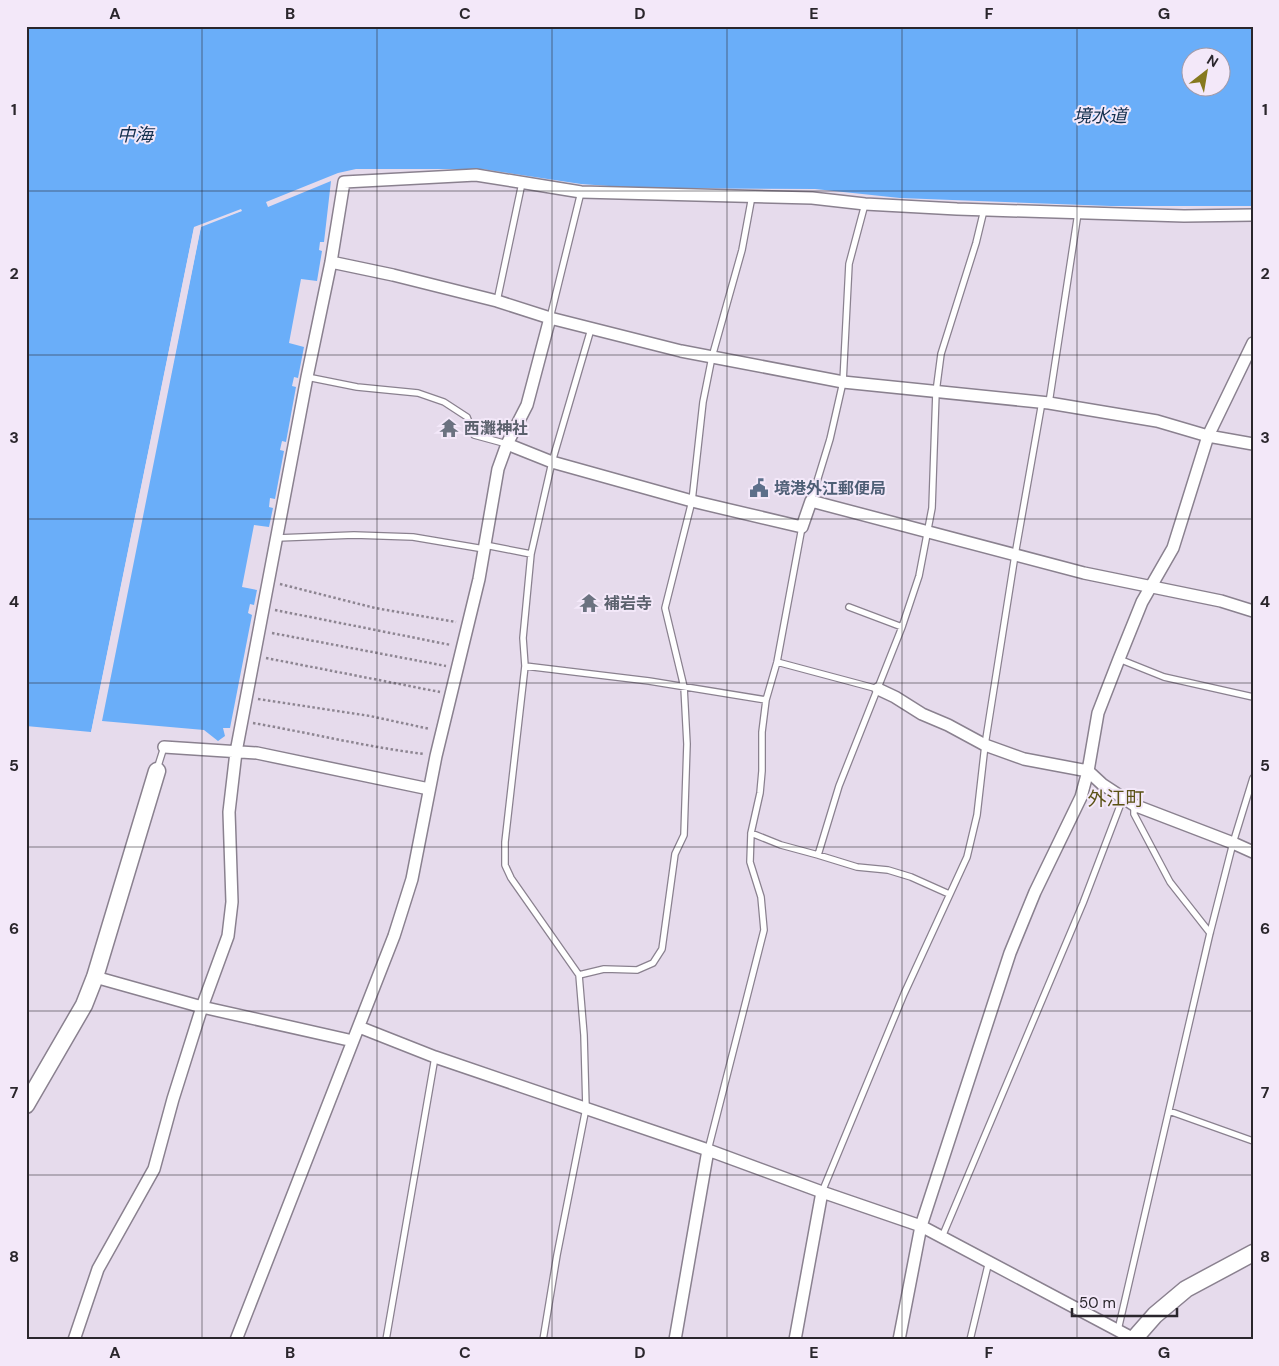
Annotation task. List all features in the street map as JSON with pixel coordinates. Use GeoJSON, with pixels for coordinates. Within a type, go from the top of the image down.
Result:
{"type":"FeatureCollection","features":[{"type":"Feature","properties":{"kind":"street"},"geometry":{"type":"LineString","coordinates":[[74,1340],[98,1269],[154,1170],[173,1099],[202,1007],[228,936],[232,902],[229,812],[236,752],[344,182],[476,175],[581,192],[812,198],[866,204],[984,210],[1253,215]]}},
{"type":"Feature","properties":{"kind":"street"},"geometry":{"type":"LineString","coordinates":[[330,262],[497,301],[550,318],[681,352],[843,382],[1046,403],[1158,421],[1208,436],[1253,444]]}},
{"type":"Feature","properties":{"kind":"street"},"geometry":{"type":"LineString","coordinates":[[236,1340],[394,936],[412,879],[436,756],[479,579],[498,469],[507,444],[527,405],[550,318]]}},
{"type":"Feature","properties":{"kind":"street"},"geometry":{"type":"LineString","coordinates":[[899,1340],[921,1226],[1010,953],[1035,892],[1081,797],[1088,771],[1098,713],[1142,602],[1173,548],[1208,436],[1253,343]]}},
{"type":"Feature","properties":{"kind":"street"},"geometry":{"type":"LineString","coordinates":[[507,444],[552,462],[692,501],[802,527],[811,501],[1015,555],[1150,588],[1221,601],[1253,611]]}},
{"type":"Feature","properties":{"kind":"street"},"geometry":{"type":"LineString","coordinates":[[878,690],[895,697],[922,714],[948,725],[985,745],[1024,760],[1088,771],[1102,784],[1134,805],[1253,852]]}},
{"type":"Feature","properties":{"kind":"street"},"geometry":{"type":"LineString","coordinates":[[164,747],[257,753],[429,789]]}},
{"type":"Feature","properties":{"kind":"street"},"geometry":{"type":"LineString","coordinates":[[26,1105],[84,1005],[95,977],[157,771]]}},
{"type":"Feature","properties":{"kind":"street"},"geometry":{"type":"LineString","coordinates":[[95,977],[202,1007],[353,1041]]}},
{"type":"Feature","properties":{"kind":"street"},"geometry":{"type":"LineString","coordinates":[[358,1027],[435,1057],[708,1150],[921,1226],[1134,1339],[1155,1315],[1186,1289],[1253,1253]]}},
{"type":"Feature","properties":{"kind":"street"},"geometry":{"type":"LineString","coordinates":[[675,1340],[708,1150]]}},
{"type":"Feature","properties":{"kind":"street"},"geometry":{"type":"LineString","coordinates":[[795,1340],[822,1192]]}},
{"type":"Feature","properties":{"kind":"lane"},"geometry":{"type":"LineString","coordinates":[[497,301],[522,183]]}},
{"type":"Feature","properties":{"kind":"lane"},"geometry":{"type":"LineString","coordinates":[[550,318],[581,192]]}},
{"type":"Feature","properties":{"kind":"lane"},"geometry":{"type":"LineString","coordinates":[[579,975],[604,969],[637,970],[654,963],[662,949],[675,854],[684,835],[687,744],[684,687],[665,608],[692,501],[703,402],[712,357],[742,250],[752,196]]}},
{"type":"Feature","properties":{"kind":"lane"},"geometry":{"type":"LineString","coordinates":[[811,501],[830,439],[843,382],[849,264],[866,204]]}},
{"type":"Feature","properties":{"kind":"lane"},"geometry":{"type":"LineString","coordinates":[[818,855],[839,786],[902,627],[919,576],[932,508],[936,392],[941,354],[984,210]]}},
{"type":"Feature","properties":{"kind":"lane"},"geometry":{"type":"LineString","coordinates":[[822,1192],[904,994],[967,857],[973,836],[985,745],[1015,555],[1046,403],[1078,213]]}},
{"type":"Feature","properties":{"kind":"lane"},"geometry":{"type":"LineString","coordinates":[[543,1340],[557,1255],[586,1108],[584,1035],[579,975],[511,878],[505,865],[505,842],[525,666],[523,638],[531,554],[552,462],[592,329]]}},
{"type":"Feature","properties":{"kind":"lane"},"geometry":{"type":"LineString","coordinates":[[307,377],[358,387],[418,393],[444,402],[468,417],[474,435],[507,444]]}},
{"type":"Feature","properties":{"kind":"lane"},"geometry":{"type":"LineString","coordinates":[[708,1150],[764,930],[761,897],[750,862],[751,833],[761,786],[762,732],[766,700],[777,662],[802,527]]}},
{"type":"Feature","properties":{"kind":"lane"},"geometry":{"type":"LineString","coordinates":[[277,538],[354,535],[413,537],[531,554]]}},
{"type":"Feature","properties":{"kind":"lane"},"geometry":{"type":"LineString","coordinates":[[849,607],[902,627]]}},
{"type":"Feature","properties":{"kind":"lane"},"geometry":{"type":"LineString","coordinates":[[1119,659],[1164,677],[1253,698]]}},
{"type":"Feature","properties":{"kind":"lane"},"geometry":{"type":"LineString","coordinates":[[777,662],[871,686],[878,690]]}},
{"type":"Feature","properties":{"kind":"lane"},"geometry":{"type":"LineString","coordinates":[[525,666],[766,700]]}},
{"type":"Feature","properties":{"kind":"lane"},"geometry":{"type":"LineString","coordinates":[[157,771],[164,747]]}},
{"type":"Feature","properties":{"kind":"lane"},"geometry":{"type":"LineString","coordinates":[[1118,1330],[1210,933],[1233,843],[1253,778]]}},
{"type":"Feature","properties":{"kind":"lane"},"geometry":{"type":"LineString","coordinates":[[942,1237],[1083,903],[1123,798]]}},
{"type":"Feature","properties":{"kind":"lane"},"geometry":{"type":"LineString","coordinates":[[1134,805],[1134,814],[1170,882],[1210,933]]}},
{"type":"Feature","properties":{"kind":"lane"},"geometry":{"type":"LineString","coordinates":[[751,833],[781,845],[857,867],[888,870],[926,883],[949,894]]}},
{"type":"Feature","properties":{"kind":"lane"},"geometry":{"type":"LineString","coordinates":[[386,1340],[435,1057]]}},
{"type":"Feature","properties":{"kind":"lane"},"geometry":{"type":"LineString","coordinates":[[1169,1111],[1253,1142]]}},
{"type":"Feature","properties":{"kind":"lane"},"geometry":{"type":"LineString","coordinates":[[970,1340],[989,1262]]}},
{"type":"Feature","properties":{"kind":"path"},"geometry":{"type":"LineString","coordinates":[[269,581],[327,594],[375,608],[468,624]]}},
{"type":"Feature","properties":{"kind":"path"},"geometry":{"type":"LineString","coordinates":[[263,608],[462,648]]}},
{"type":"Feature","properties":{"kind":"path"},"geometry":{"type":"LineString","coordinates":[[259,630],[457,668]]}},
{"type":"Feature","properties":{"kind":"path"},"geometry":{"type":"LineString","coordinates":[[254,655],[451,694]]}},
{"type":"Feature","properties":{"kind":"path"},"geometry":{"type":"LineString","coordinates":[[245,697],[370,716],[442,731]]}},
{"type":"Feature","properties":{"kind":"path"},"geometry":{"type":"LineString","coordinates":[[242,721],[386,750],[436,756]]}},
{"type":"Feature","properties":{"kind":"water"},"geometry":{"type":"Polygon","coordinates":[[[26,26],[1253,26],[1253,206],[1111,206],[900,198],[815,189],[637,188],[581,184],[482,169],[356,169],[338,173],[266,202],[268,207],[331,181],[324,242],[320,242],[319,250],[322,251],[317,281],[301,279],[289,343],[304,347],[298,378],[294,377],[292,386],[296,387],[286,442],[282,441],[280,450],[284,451],[275,499],[270,498],[269,507],[273,508],[269,527],[254,525],[242,587],[257,590],[254,605],[250,604],[248,613],[252,615],[230,728],[223,728],[225,736],[218,741],[204,730],[102,721],[201,227],[242,211],[241,209],[194,227],[91,732],[26,726],[26,26]]]}},
{"type":"Feature","properties":{"kind":"pier"},"geometry":{"type":"Polygon","coordinates":[[[241,210],[201,226],[100,723],[99,720],[198,228],[196,229],[93,733],[91,733],[194,228],[241,210]]]}},
{"type":"Feature","properties":{"kind":"place","name":"西灘神社"},"geometry":{"type":"Point","coordinates":[449,428]}},
{"type":"Feature","properties":{"kind":"place","name":"境港外江郵便局"},"geometry":{"type":"Point","coordinates":[759,488]}},
{"type":"Feature","properties":{"kind":"place","name":"補岩寺"},"geometry":{"type":"Point","coordinates":[589,603]}},
{"type":"Feature","properties":{"kind":"district","name":"外江町"},"geometry":{"type":"Point","coordinates":[1116,798]}},
{"type":"Feature","properties":{"kind":"water label","name":"境水道"},"geometry":{"type":"Point","coordinates":[1100,116]}},
{"type":"Feature","properties":{"kind":"water label","name":"中海"},"geometry":{"type":"Point","coordinates":[135,135]}}]}
